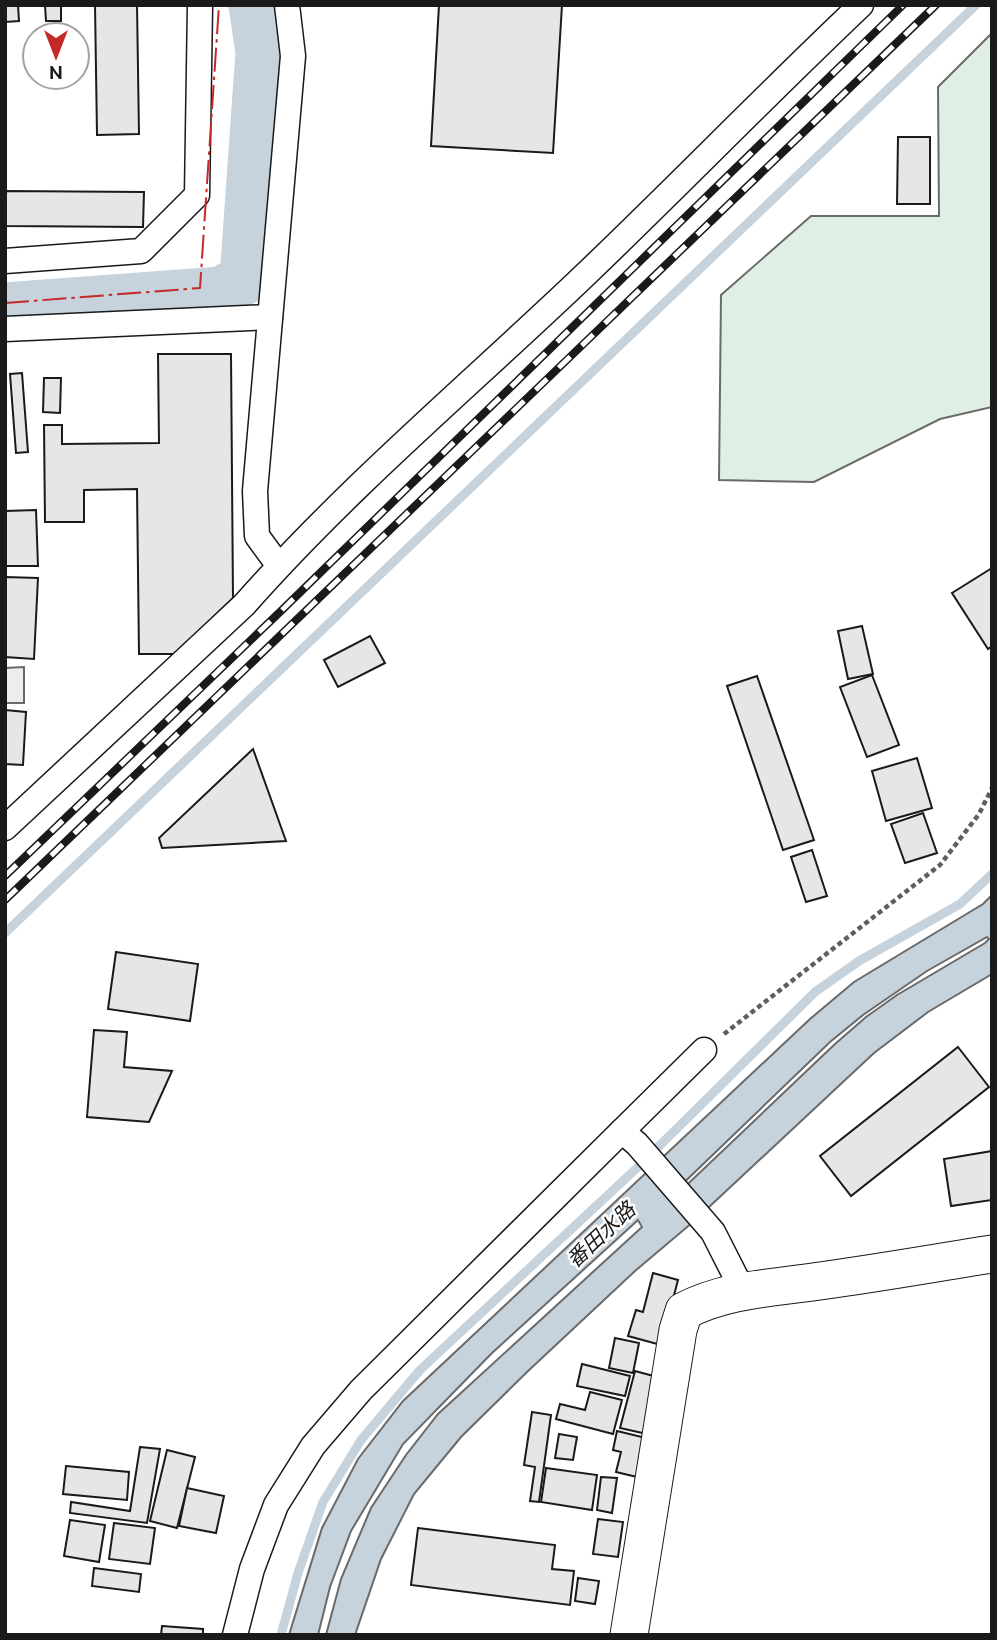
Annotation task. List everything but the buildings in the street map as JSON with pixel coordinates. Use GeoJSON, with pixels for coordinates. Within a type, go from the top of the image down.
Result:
{"type":"FeatureCollection","features":[{"type":"Feature","properties":{"kind":"street"},"geometry":{"type":"LineString","coordinates":[[5,261],[141,251],[197,195],[200,5]]}},
{"type":"Feature","properties":{"kind":"street"},"geometry":{"type":"LineString","coordinates":[[279,566],[257,536],[255,491],[293,56],[287,5]]}},
{"type":"Feature","properties":{"kind":"street"},"geometry":{"type":"LineString","coordinates":[[5,828],[234,615],[347,497],[586,274],[862,5]]}},
{"type":"Feature","properties":{"kind":"street"},"geometry":{"type":"LineString","coordinates":[[5,329],[270,317]]}},
{"type":"Feature","properties":{"kind":"street"},"geometry":{"type":"LineString","coordinates":[[235,1635],[252,1569],[276,1505],[313,1446],[361,1390],[629,1138],[704,1050]]}},
{"type":"Feature","properties":{"kind":"street"},"geometry":{"type":"LineString","coordinates":[[629,1138],[713,1232],[743,1291]]}},
{"type":"Feature","properties":{"kind":"street"},"geometry":{"type":"LineString","coordinates":[[628,1635],[678,1330],[684,1311],[706,1300],[743,1291],[992,1254]]}},
{"type":"Feature","properties":{"kind":"path"},"geometry":{"type":"LineString","coordinates":[[704,1050],[940,865],[979,814],[992,788]]}},
{"type":"Feature","properties":{"kind":"green space"},"geometry":{"type":"Polygon","coordinates":[[[992,33],[992,407],[940,419],[814,482],[719,480],[721,295],[811,216],[939,216],[938,87],[992,33]]]}},
{"type":"Feature","properties":{"kind":"shaded area"},"geometry":{"type":"Polygon","coordinates":[[[24,667],[24,703],[5,703],[5,668],[24,667]]]}},
{"type":"Feature","properties":{"kind":"water","name":"番田水路"},"geometry":{"type":"Polygon","coordinates":[[[992,895],[992,974],[928,1012],[874,1053],[693,1222],[635,1271],[461,1437],[414,1494],[381,1559],[355,1635],[326,1635],[341,1579],[371,1508],[406,1455],[438,1414],[642,1227],[638,1220],[492,1353],[403,1444],[351,1531],[330,1587],[318,1635],[289,1635],[322,1528],[358,1459],[403,1401],[810,1019],[854,982],[983,904],[992,895]],[[987,937],[927,971],[863,1015],[830,1042],[670,1196],[672,1199],[866,1017],[989,939],[987,937]]]}},
{"type":"Feature","properties":{"kind":"waterway"},"geometry":{"type":"LineString","coordinates":[[5,308],[221,292],[245,279],[261,52],[254,5]]}},
{"type":"Feature","properties":{"kind":"waterway"},"geometry":{"type":"LineString","coordinates":[[5,933],[976,5]]}},
{"type":"Feature","properties":{"kind":"waterway"},"geometry":{"type":"LineString","coordinates":[[281,1635],[298,1573],[323,1502],[361,1440],[420,1370],[638,1167],[815,992],[859,961],[960,904],[992,874]]}},
{"type":"Feature","properties":{"kind":"railway"},"geometry":{"type":"LineString","coordinates":[[5,876],[903,5]]}},
{"type":"Feature","properties":{"kind":"railway"},"geometry":{"type":"LineString","coordinates":[[5,900],[936,5]]}},
{"type":"Feature","properties":{"kind":"power"},"geometry":{"type":"LineString","coordinates":[[5,303],[200,288],[219,5]]}}]}
